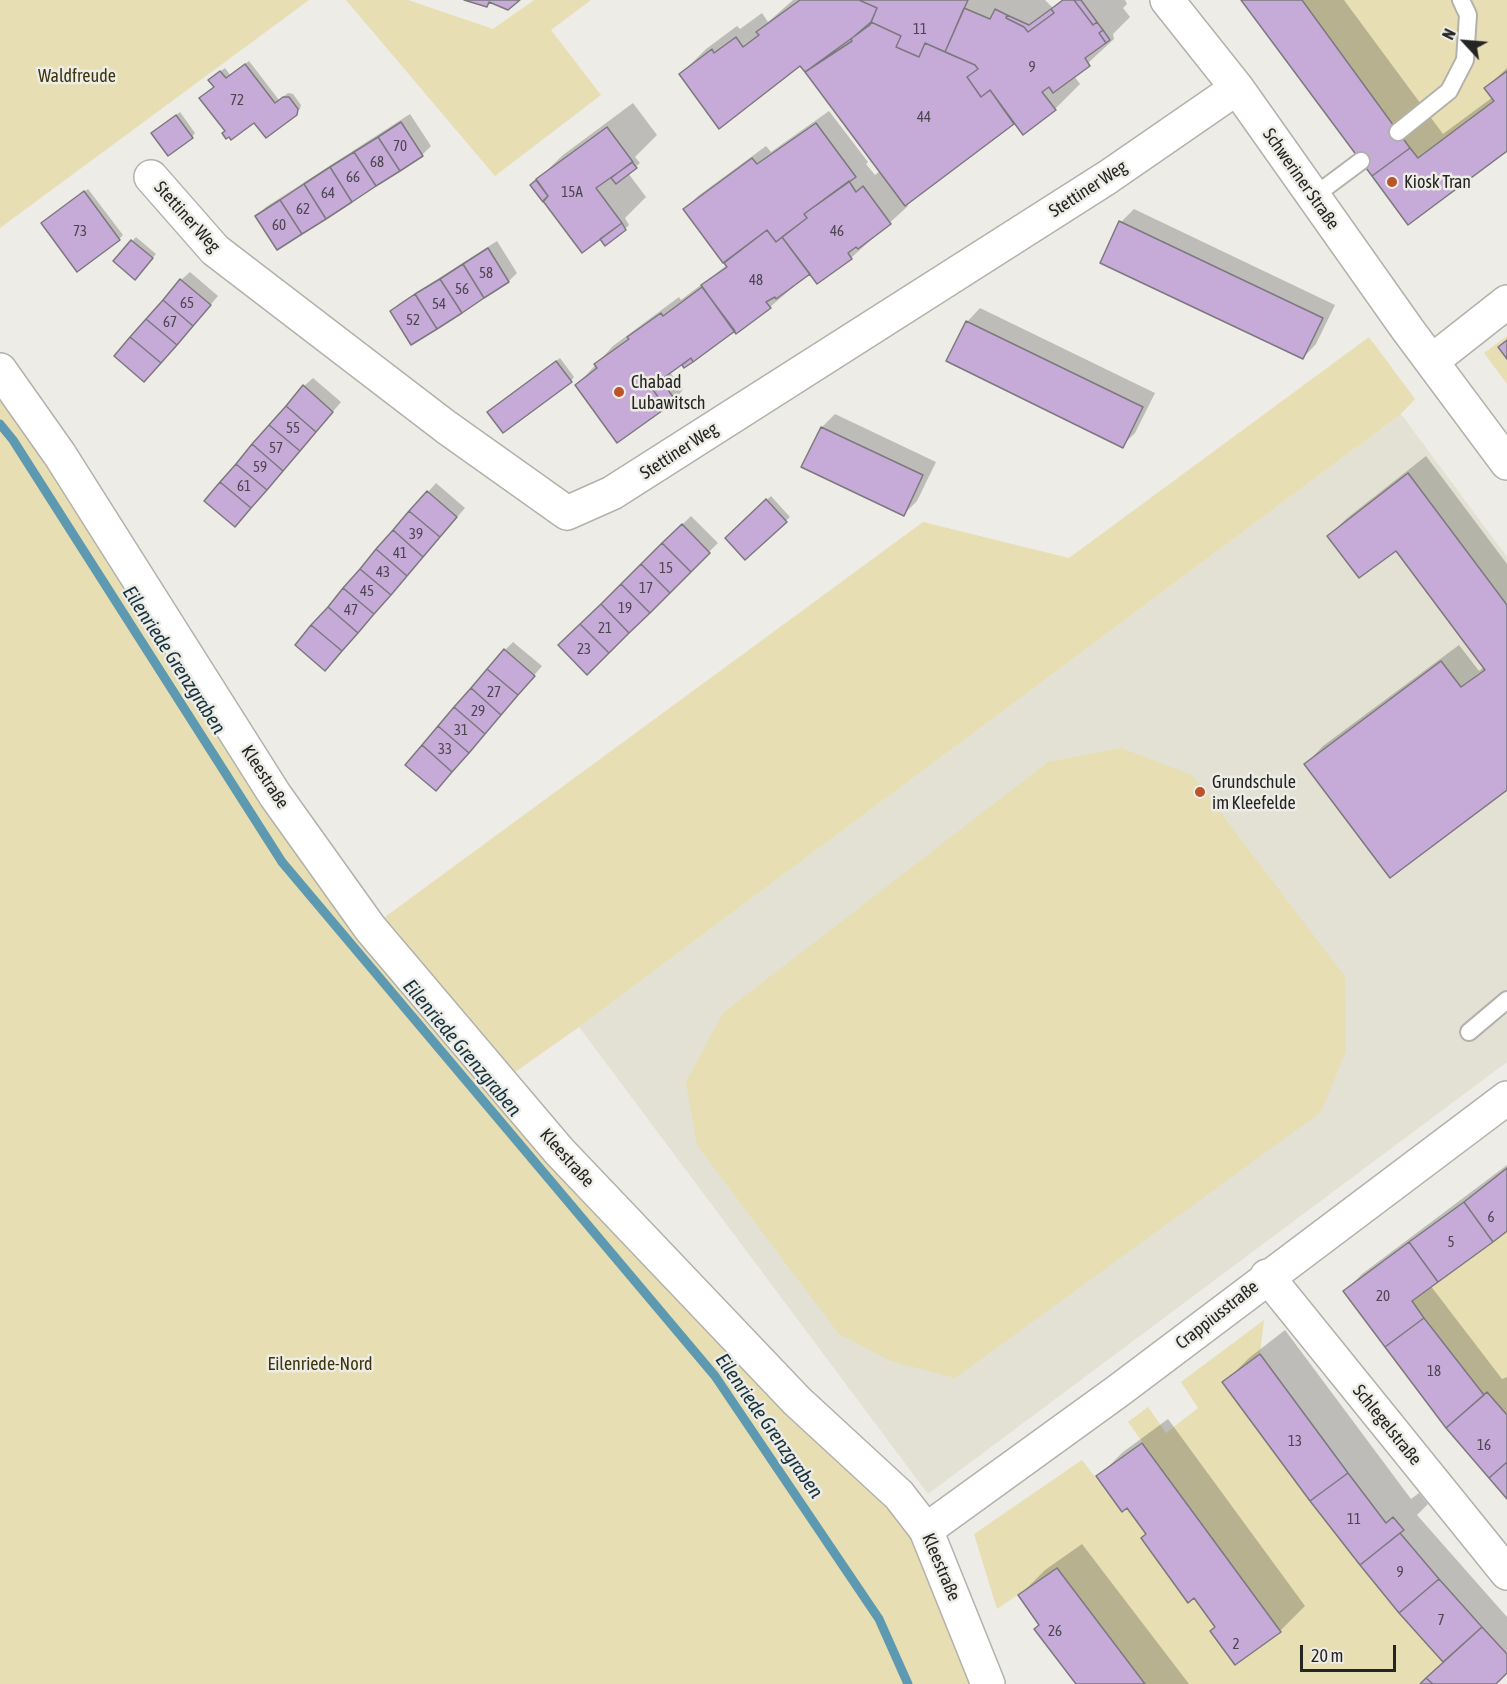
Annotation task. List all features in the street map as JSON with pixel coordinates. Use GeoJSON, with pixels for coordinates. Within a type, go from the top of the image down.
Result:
{"type":"FeatureCollection","features":[{"type":"Feature","properties":{"kind":"street","name":"Schweriner Straße"},"geometry":{"type":"LineString","coordinates":[[1167,0],[1237,88],[1507,463]]}},
{"type":"Feature","properties":{"kind":"street","name":"Stettiner Weg"},"geometry":{"type":"LineString","coordinates":[[151,177],[214,250],[463,440],[567,513],[621,488],[1108,177],[1237,88]]}},
{"type":"Feature","properties":{"kind":"street"},"geometry":{"type":"LineString","coordinates":[[1432,361],[1507,302]]}},
{"type":"Feature","properties":{"kind":"street","name":"Kleestraße"},"geometry":{"type":"LineString","coordinates":[[0,370],[60,455],[275,795],[370,928],[560,1151],[797,1401],[899,1495],[926,1530],[988,1684]]}},
{"type":"Feature","properties":{"kind":"street","name":"Crappiusstraße"},"geometry":{"type":"LineString","coordinates":[[926,1530],[1118,1391],[1267,1276],[1507,1098]]}},
{"type":"Feature","properties":{"kind":"street","name":"Schlegelstraße"},"geometry":{"type":"LineString","coordinates":[[1267,1276],[1507,1573]]}},
{"type":"Feature","properties":{"kind":"lane"},"geometry":{"type":"LineString","coordinates":[[1398,132],[1449,91],[1465,60],[1468,15],[1461,0]]}},
{"type":"Feature","properties":{"kind":"lane"},"geometry":{"type":"LineString","coordinates":[[1314,196],[1361,161]]}},
{"type":"Feature","properties":{"kind":"lane"},"geometry":{"type":"LineString","coordinates":[[1469,1032],[1507,1000]]}},
{"type":"Feature","properties":{"kind":"shaded area","name":"Grundschule im Kleefelde"},"geometry":{"type":"Polygon","coordinates":[[[1401,414],[1507,557],[1507,1062],[928,1494],[579,1027],[1401,414]]]}},
{"type":"Feature","properties":{"kind":"green space","name":"Waldfreude"},"geometry":{"type":"Polygon","coordinates":[[[0,0],[309,0],[0,228],[0,0]]]}},
{"type":"Feature","properties":{"kind":"green space"},"geometry":{"type":"Polygon","coordinates":[[[346,0],[408,0],[493,29],[534,0],[591,0],[551,30],[601,95],[495,176],[346,0]]]}},
{"type":"Feature","properties":{"kind":"green space"},"geometry":{"type":"Polygon","coordinates":[[[1300,0],[1507,0],[1507,71],[1484,88],[1494,101],[1418,158],[1300,0]]]}},
{"type":"Feature","properties":{"kind":"green space"},"geometry":{"type":"Polygon","coordinates":[[[1507,336],[1507,340],[1498,347],[1507,359],[1507,384],[1484,353],[1507,336]]]}},
{"type":"Feature","properties":{"kind":"green space","name":"Eilenriede-Nord"},"geometry":{"type":"Polygon","coordinates":[[[1369,337],[1415,399],[1401,414],[579,1027],[501,1082],[899,1495],[988,1684],[0,1684],[0,370],[370,928],[923,522],[1069,558],[1369,337]]]}},
{"type":"Feature","properties":{"kind":"green space"},"geometry":{"type":"Polygon","coordinates":[[[1121,748],[1192,775],[1345,977],[1346,1051],[1321,1112],[955,1378],[891,1361],[839,1334],[697,1145],[686,1082],[723,1013],[1048,762],[1121,748]]]}},
{"type":"Feature","properties":{"kind":"green space"},"geometry":{"type":"Polygon","coordinates":[[[1507,1231],[1507,1415],[1488,1393],[1484,1395],[1412,1301],[1507,1231]]]}},
{"type":"Feature","properties":{"kind":"green space"},"geometry":{"type":"Polygon","coordinates":[[[1264,1320],[1260,1354],[1222,1383],[1360,1565],[1443,1662],[1420,1684],[1145,1684],[1057,1568],[997,1609],[974,1534],[1082,1460],[1122,1512],[1127,1508],[1146,1534],[1141,1539],[1188,1602],[1194,1598],[1215,1627],[1235,1665],[1280,1632],[1128,1422],[1148,1407],[1166,1433],[1198,1408],[1181,1382],[1264,1320]]]}},
{"type":"Feature","properties":{"kind":"building"},"geometry":{"type":"Polygon","coordinates":[[[464,0],[520,0],[508,10],[489,2],[487,7],[464,0]]]}},
{"type":"Feature","properties":{"kind":"building"},"geometry":{"type":"Polygon","coordinates":[[[800,0],[859,0],[877,8],[870,25],[805,72],[800,66],[719,129],[679,74],[712,49],[714,53],[736,37],[743,47],[759,35],[756,32],[800,0]]]}},
{"type":"Feature","properties":{"kind":"building"},"geometry":{"type":"Polygon","coordinates":[[[859,0],[968,0],[945,52],[925,43],[919,57],[896,47],[901,36],[871,22],[877,8],[859,0]]]}},
{"type":"Feature","properties":{"kind":"building"},"geometry":{"type":"Polygon","coordinates":[[[1063,0],[1074,0],[1093,25],[1097,22],[1103,30],[1099,33],[1106,43],[1085,58],[1090,66],[1053,93],[1049,87],[1042,92],[1056,110],[1023,135],[990,90],[981,97],[967,77],[978,69],[975,65],[945,52],[964,8],[990,19],[995,9],[1007,15],[1006,18],[1024,27],[1028,32],[1054,13],[1051,9],[1063,0]]]}},
{"type":"Feature","properties":{"kind":"building"},"geometry":{"type":"Polygon","coordinates":[[[1074,0],[1081,0],[1097,22],[1093,25],[1074,0]]]}},
{"type":"Feature","properties":{"kind":"building"},"geometry":{"type":"Polygon","coordinates":[[[1241,0],[1302,0],[1410,148],[1372,176],[1241,0]]]}},
{"type":"Feature","properties":{"kind":"building"},"geometry":{"type":"Polygon","coordinates":[[[1051,9],[1054,13],[1028,32],[1024,27],[1006,18],[1007,15],[1029,25],[1051,9]]]}},
{"type":"Feature","properties":{"kind":"building"},"geometry":{"type":"Polygon","coordinates":[[[871,22],[901,36],[896,47],[919,57],[925,43],[975,65],[978,69],[967,77],[981,97],[990,90],[1014,124],[905,206],[805,72],[852,41],[851,39],[871,22]]]}},
{"type":"Feature","properties":{"kind":"building"},"geometry":{"type":"Polygon","coordinates":[[[1103,30],[1110,40],[1106,43],[1099,33],[1103,30]]]}},
{"type":"Feature","properties":{"kind":"building"},"geometry":{"type":"Polygon","coordinates":[[[245,64],[275,103],[283,97],[289,97],[298,109],[297,115],[266,138],[254,123],[231,140],[229,137],[226,139],[222,133],[225,131],[199,98],[214,87],[208,80],[220,71],[226,78],[245,64]]]}},
{"type":"Feature","properties":{"kind":"building"},"geometry":{"type":"Polygon","coordinates":[[[1507,71],[1507,151],[1408,225],[1372,176],[1410,148],[1418,158],[1494,101],[1484,88],[1507,71]]]}},
{"type":"Feature","properties":{"kind":"building"},"geometry":{"type":"Polygon","coordinates":[[[176,115],[193,138],[168,156],[151,133],[176,115]]]}},
{"type":"Feature","properties":{"kind":"building"},"geometry":{"type":"Polygon","coordinates":[[[401,122],[423,156],[400,171],[378,137],[401,122]]]}},
{"type":"Feature","properties":{"kind":"building"},"geometry":{"type":"Polygon","coordinates":[[[816,123],[856,177],[804,214],[807,218],[776,242],[767,230],[723,263],[683,209],[752,158],[757,164],[816,123]]]}},
{"type":"Feature","properties":{"kind":"building"},"geometry":{"type":"Polygon","coordinates":[[[607,127],[633,162],[596,188],[622,223],[582,253],[543,201],[548,196],[536,179],[607,127]]]}},
{"type":"Feature","properties":{"kind":"building"},"geometry":{"type":"Polygon","coordinates":[[[378,137],[400,171],[376,186],[354,152],[378,137]]]}},
{"type":"Feature","properties":{"kind":"building"},"geometry":{"type":"Polygon","coordinates":[[[354,152],[376,186],[352,202],[330,167],[354,152]]]}},
{"type":"Feature","properties":{"kind":"building"},"geometry":{"type":"Polygon","coordinates":[[[632,162],[637,168],[616,184],[611,178],[632,162]]]}},
{"type":"Feature","properties":{"kind":"building"},"geometry":{"type":"Polygon","coordinates":[[[330,167],[352,202],[326,219],[304,184],[330,167]]]}},
{"type":"Feature","properties":{"kind":"building"},"geometry":{"type":"Polygon","coordinates":[[[536,180],[548,196],[543,202],[530,185],[536,180]]]}},
{"type":"Feature","properties":{"kind":"building"},"geometry":{"type":"Polygon","coordinates":[[[849,181],[856,192],[863,186],[891,224],[858,249],[856,247],[848,253],[852,259],[817,284],[782,237],[807,218],[804,214],[849,181]]]}},
{"type":"Feature","properties":{"kind":"building"},"geometry":{"type":"Polygon","coordinates":[[[304,184],[326,219],[302,234],[280,200],[304,184]]]}},
{"type":"Feature","properties":{"kind":"building"},"geometry":{"type":"Polygon","coordinates":[[[84,191],[120,240],[77,272],[41,223],[84,191]]]}},
{"type":"Feature","properties":{"kind":"building"},"geometry":{"type":"Polygon","coordinates":[[[280,200],[302,234],[277,250],[255,216],[280,200]]]}},
{"type":"Feature","properties":{"kind":"building"},"geometry":{"type":"Polygon","coordinates":[[[1119,221],[1323,318],[1303,359],[1100,263],[1119,221]]]}},
{"type":"Feature","properties":{"kind":"building"},"geometry":{"type":"Polygon","coordinates":[[[622,223],[626,230],[605,246],[600,239],[622,223]]]}},
{"type":"Feature","properties":{"kind":"building"},"geometry":{"type":"Polygon","coordinates":[[[767,230],[776,242],[782,237],[810,274],[776,299],[775,297],[766,302],[771,308],[736,334],[701,285],[727,267],[724,263],[767,230]]]}},
{"type":"Feature","properties":{"kind":"building"},"geometry":{"type":"Polygon","coordinates":[[[131,240],[153,258],[135,280],[113,261],[131,240]]]}},
{"type":"Feature","properties":{"kind":"building"},"geometry":{"type":"Polygon","coordinates":[[[488,248],[509,282],[484,298],[463,264],[488,248]]]}},
{"type":"Feature","properties":{"kind":"building"},"geometry":{"type":"Polygon","coordinates":[[[463,264],[484,298],[462,313],[440,279],[463,264]]]}},
{"type":"Feature","properties":{"kind":"building"},"geometry":{"type":"Polygon","coordinates":[[[180,279],[211,305],[193,326],[163,300],[180,279]]]}},
{"type":"Feature","properties":{"kind":"building"},"geometry":{"type":"Polygon","coordinates":[[[440,279],[462,313],[437,329],[415,294],[440,279]]]}},
{"type":"Feature","properties":{"kind":"building"},"geometry":{"type":"Polygon","coordinates":[[[702,287],[735,331],[693,362],[691,358],[651,387],[666,408],[617,443],[575,385],[597,368],[594,364],[629,339],[627,337],[661,313],[663,316],[702,287]]]}},
{"type":"Feature","properties":{"kind":"building"},"geometry":{"type":"Polygon","coordinates":[[[415,294],[437,329],[411,345],[390,311],[415,294]]]}},
{"type":"Feature","properties":{"kind":"building"},"geometry":{"type":"Polygon","coordinates":[[[163,300],[193,326],[177,345],[146,319],[163,300]]]}},
{"type":"Feature","properties":{"kind":"building"},"geometry":{"type":"Polygon","coordinates":[[[146,319],[177,345],[161,363],[130,337],[146,319]]]}},
{"type":"Feature","properties":{"kind":"building"},"geometry":{"type":"Polygon","coordinates":[[[966,321],[1143,407],[1123,448],[946,361],[966,321]]]}},
{"type":"Feature","properties":{"kind":"building"},"geometry":{"type":"Polygon","coordinates":[[[130,337],[161,363],[144,382],[114,356],[130,337]]]}},
{"type":"Feature","properties":{"kind":"building"},"geometry":{"type":"Polygon","coordinates":[[[1507,340],[1507,359],[1498,347],[1507,340]]]}},
{"type":"Feature","properties":{"kind":"building"},"geometry":{"type":"Polygon","coordinates":[[[691,358],[693,362],[684,368],[682,365],[691,358]]]}},
{"type":"Feature","properties":{"kind":"building"},"geometry":{"type":"Polygon","coordinates":[[[556,361],[572,382],[503,433],[487,412],[556,361]]]}},
{"type":"Feature","properties":{"kind":"building"},"geometry":{"type":"Polygon","coordinates":[[[661,380],[676,401],[666,408],[651,387],[661,380]]]}},
{"type":"Feature","properties":{"kind":"building"},"geometry":{"type":"Polygon","coordinates":[[[303,385],[333,412],[316,432],[286,406],[303,385]]]}},
{"type":"Feature","properties":{"kind":"building"},"geometry":{"type":"Polygon","coordinates":[[[286,406],[316,432],[300,451],[269,425],[286,406]]]}},
{"type":"Feature","properties":{"kind":"building"},"geometry":{"type":"Polygon","coordinates":[[[269,425],[300,451],[283,471],[252,444],[269,425]]]}},
{"type":"Feature","properties":{"kind":"building"},"geometry":{"type":"Polygon","coordinates":[[[821,427],[923,475],[904,516],[801,467],[821,427]]]}},
{"type":"Feature","properties":{"kind":"building"},"geometry":{"type":"Polygon","coordinates":[[[252,444],[283,471],[267,490],[236,464],[252,444]]]}},
{"type":"Feature","properties":{"kind":"building"},"geometry":{"type":"Polygon","coordinates":[[[236,464],[267,490],[251,508],[220,482],[236,464]]]}},
{"type":"Feature","properties":{"kind":"building"},"geometry":{"type":"Polygon","coordinates":[[[1408,473],[1507,605],[1507,790],[1390,878],[1304,764],[1441,661],[1461,687],[1485,670],[1396,551],[1359,578],[1327,536],[1408,473]]]}},
{"type":"Feature","properties":{"kind":"building"},"geometry":{"type":"Polygon","coordinates":[[[220,482],[251,508],[235,527],[204,501],[220,482]]]}},
{"type":"Feature","properties":{"kind":"building"},"geometry":{"type":"Polygon","coordinates":[[[427,491],[457,517],[440,537],[409,511],[427,491]]]}},
{"type":"Feature","properties":{"kind":"building"},"geometry":{"type":"Polygon","coordinates":[[[766,499],[787,522],[745,560],[725,538],[766,499]]]}},
{"type":"Feature","properties":{"kind":"building"},"geometry":{"type":"Polygon","coordinates":[[[409,511],[440,537],[423,557],[393,530],[409,511]]]}},
{"type":"Feature","properties":{"kind":"building"},"geometry":{"type":"Polygon","coordinates":[[[682,524],[710,553],[691,572],[662,543],[682,524]]]}},
{"type":"Feature","properties":{"kind":"building"},"geometry":{"type":"Polygon","coordinates":[[[393,530],[423,557],[407,576],[376,549],[393,530]]]}},
{"type":"Feature","properties":{"kind":"building"},"geometry":{"type":"Polygon","coordinates":[[[662,543],[691,572],[670,593],[641,564],[662,543]]]}},
{"type":"Feature","properties":{"kind":"building"},"geometry":{"type":"Polygon","coordinates":[[[376,549],[407,576],[391,595],[360,569],[376,549]]]}},
{"type":"Feature","properties":{"kind":"building"},"geometry":{"type":"Polygon","coordinates":[[[641,564],[670,593],[650,613],[621,584],[641,564]]]}},
{"type":"Feature","properties":{"kind":"building"},"geometry":{"type":"Polygon","coordinates":[[[360,569],[391,595],[374,614],[343,588],[360,569]]]}},
{"type":"Feature","properties":{"kind":"building"},"geometry":{"type":"Polygon","coordinates":[[[621,584],[650,613],[629,633],[601,604],[621,584]]]}},
{"type":"Feature","properties":{"kind":"building"},"geometry":{"type":"Polygon","coordinates":[[[343,588],[374,614],[358,633],[328,607],[343,588]]]}},
{"type":"Feature","properties":{"kind":"building"},"geometry":{"type":"Polygon","coordinates":[[[601,604],[629,633],[609,653],[580,624],[601,604]]]}},
{"type":"Feature","properties":{"kind":"building"},"geometry":{"type":"Polygon","coordinates":[[[328,607],[358,633],[342,651],[311,625],[328,607]]]}},
{"type":"Feature","properties":{"kind":"building"},"geometry":{"type":"Polygon","coordinates":[[[580,624],[609,653],[587,675],[558,645],[580,624]]]}},
{"type":"Feature","properties":{"kind":"building"},"geometry":{"type":"Polygon","coordinates":[[[311,625],[342,651],[325,671],[295,645],[311,625]]]}},
{"type":"Feature","properties":{"kind":"building"},"geometry":{"type":"Polygon","coordinates":[[[504,649],[535,676],[518,695],[487,669],[504,649]]]}},
{"type":"Feature","properties":{"kind":"building"},"geometry":{"type":"Polygon","coordinates":[[[487,669],[518,695],[501,715],[471,688],[487,669]]]}},
{"type":"Feature","properties":{"kind":"building"},"geometry":{"type":"Polygon","coordinates":[[[471,688],[501,715],[485,734],[454,707],[471,688]]]}},
{"type":"Feature","properties":{"kind":"building"},"geometry":{"type":"Polygon","coordinates":[[[454,707],[485,734],[469,753],[438,726],[454,707]]]}},
{"type":"Feature","properties":{"kind":"building"},"geometry":{"type":"Polygon","coordinates":[[[438,726],[469,753],[452,772],[422,745],[438,726]]]}},
{"type":"Feature","properties":{"kind":"building"},"geometry":{"type":"Polygon","coordinates":[[[422,745],[452,772],[436,791],[405,765],[422,745]]]}},
{"type":"Feature","properties":{"kind":"building"},"geometry":{"type":"Polygon","coordinates":[[[1507,1168],[1507,1231],[1493,1242],[1464,1202],[1507,1168]]]}},
{"type":"Feature","properties":{"kind":"building"},"geometry":{"type":"Polygon","coordinates":[[[1464,1202],[1493,1242],[1438,1282],[1409,1242],[1464,1202]]]}},
{"type":"Feature","properties":{"kind":"building"},"geometry":{"type":"Polygon","coordinates":[[[1409,1242],[1438,1282],[1412,1301],[1424,1318],[1385,1347],[1343,1291],[1409,1242]]]}},
{"type":"Feature","properties":{"kind":"building"},"geometry":{"type":"Polygon","coordinates":[[[1424,1318],[1484,1395],[1446,1428],[1385,1347],[1424,1318]]]}},
{"type":"Feature","properties":{"kind":"building"},"geometry":{"type":"Polygon","coordinates":[[[1260,1354],[1348,1473],[1310,1501],[1222,1382],[1260,1354]]]}},
{"type":"Feature","properties":{"kind":"building"},"geometry":{"type":"Polygon","coordinates":[[[1487,1392],[1507,1415],[1507,1462],[1489,1478],[1446,1428],[1487,1392]]]}},
{"type":"Feature","properties":{"kind":"building"},"geometry":{"type":"Polygon","coordinates":[[[1142,1443],[1281,1632],[1235,1665],[1210,1631],[1215,1627],[1194,1598],[1188,1603],[1141,1538],[1146,1534],[1127,1508],[1122,1512],[1096,1476],[1142,1443]]]}},
{"type":"Feature","properties":{"kind":"building"},"geometry":{"type":"Polygon","coordinates":[[[1507,1462],[1507,1499],[1489,1478],[1507,1462]]]}},
{"type":"Feature","properties":{"kind":"building"},"geometry":{"type":"Polygon","coordinates":[[[1348,1473],[1386,1523],[1393,1517],[1404,1530],[1360,1565],[1310,1501],[1348,1473]]]}},
{"type":"Feature","properties":{"kind":"building"},"geometry":{"type":"Polygon","coordinates":[[[1400,1533],[1439,1579],[1399,1613],[1360,1565],[1400,1533]]]}},
{"type":"Feature","properties":{"kind":"building"},"geometry":{"type":"Polygon","coordinates":[[[1057,1568],[1145,1684],[1076,1684],[1034,1629],[1039,1625],[1018,1595],[1057,1568]]]}},
{"type":"Feature","properties":{"kind":"building"},"geometry":{"type":"Polygon","coordinates":[[[1439,1579],[1482,1627],[1443,1662],[1399,1613],[1439,1579]]]}},
{"type":"Feature","properties":{"kind":"building"},"geometry":{"type":"Polygon","coordinates":[[[1482,1627],[1507,1654],[1507,1673],[1496,1684],[1433,1684],[1426,1678],[1482,1627]]]}},
{"type":"Feature","properties":{"kind":"building"},"geometry":{"type":"Polygon","coordinates":[[[1426,1678],[1433,1684],[1420,1684],[1426,1678]]]}},
{"type":"Feature","properties":{"kind":"waterway","name":"Eilenriede Grenzgraben"},"geometry":{"type":"LineString","coordinates":[[0,424],[13,440],[282,862],[715,1376],[879,1619],[908,1684]]}},
{"type":"Feature","properties":{"kind":"place","name":"Kiosk Tran"},"geometry":{"type":"Point","coordinates":[1392,182]}},
{"type":"Feature","properties":{"kind":"place","name":"Chabad Lubawitsch"},"geometry":{"type":"Point","coordinates":[619,392]}},
{"type":"Feature","properties":{"kind":"place","name":"Grundschule im Kleefelde"},"geometry":{"type":"Point","coordinates":[1200,792]}}]}
